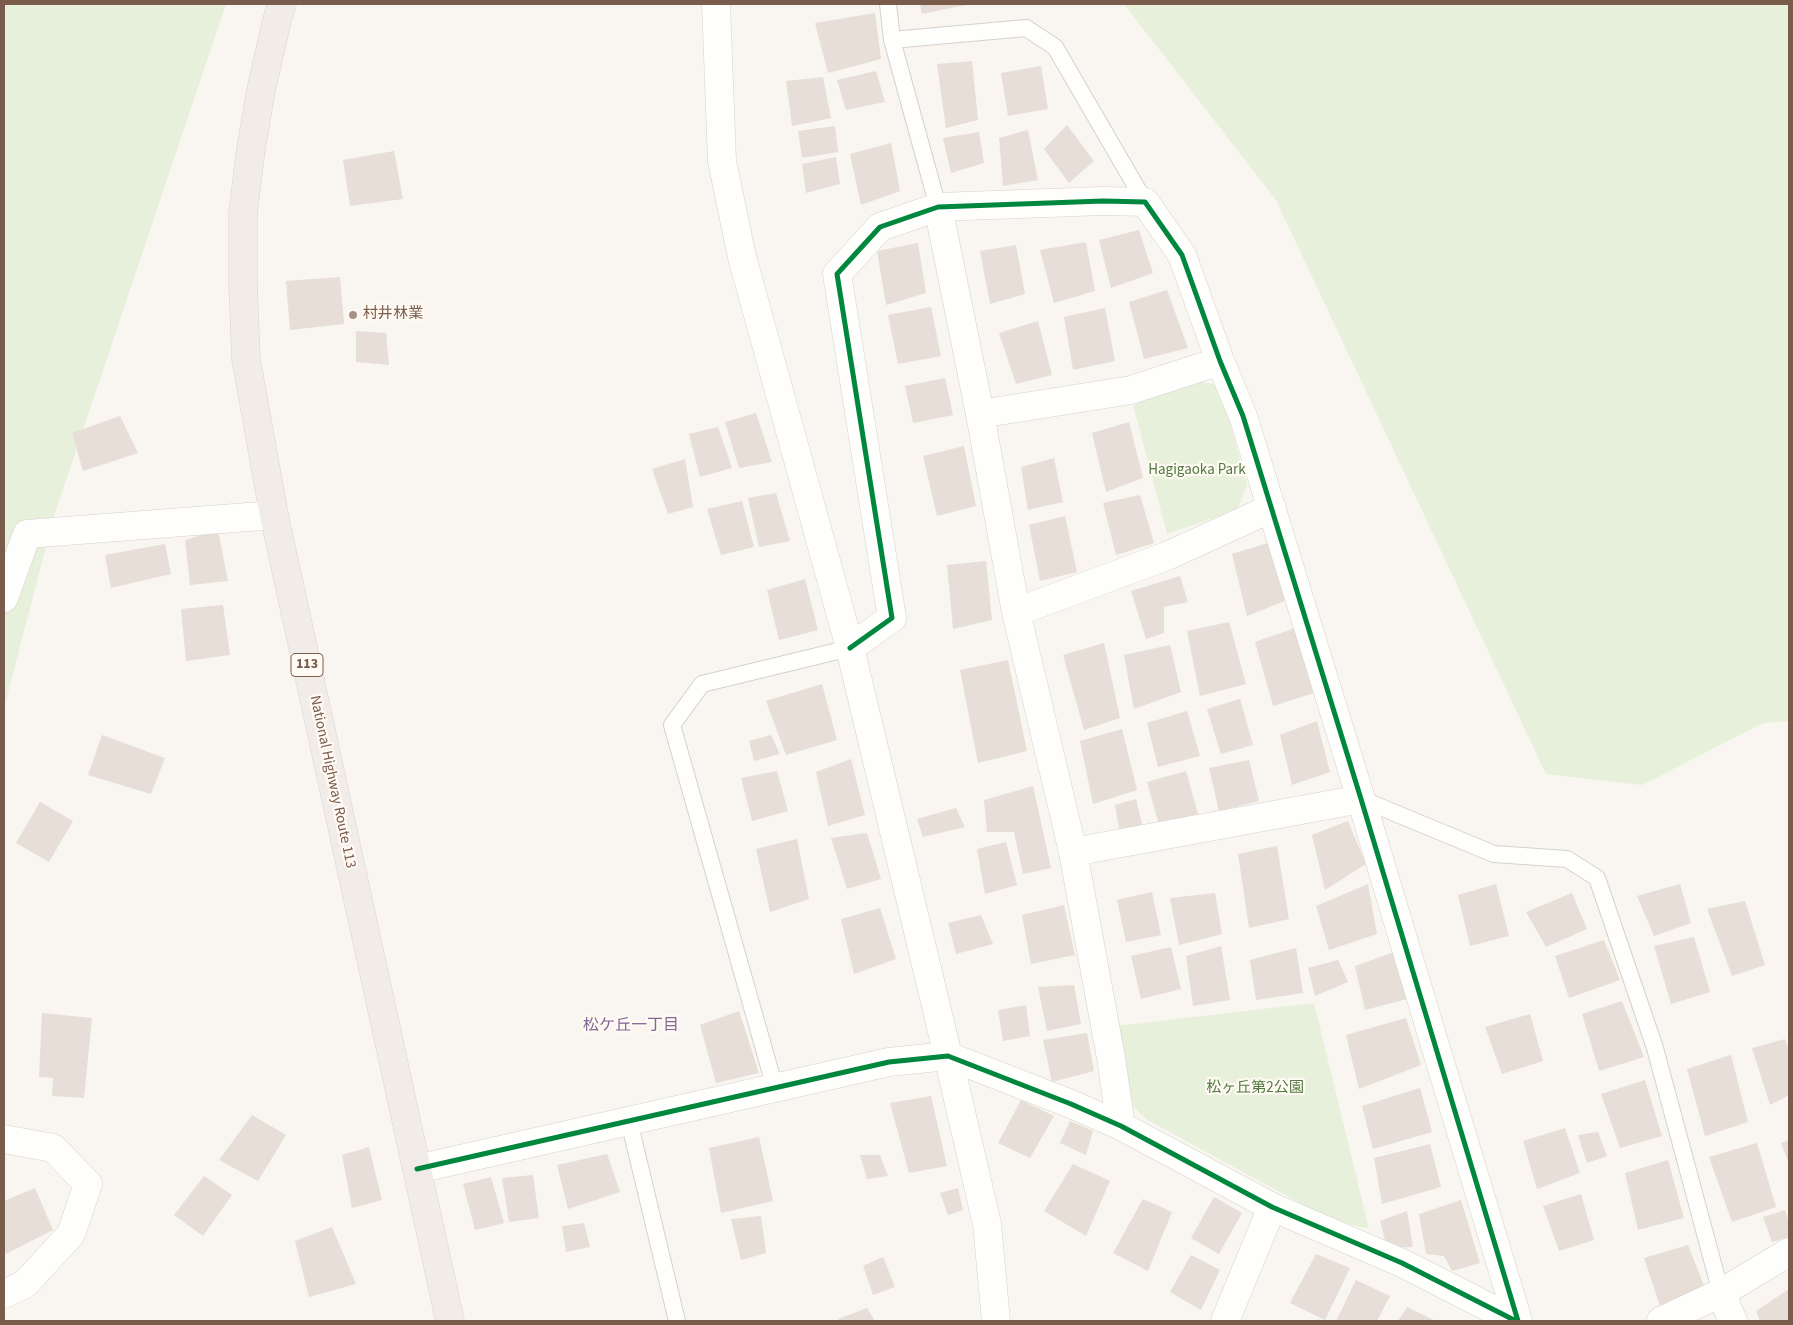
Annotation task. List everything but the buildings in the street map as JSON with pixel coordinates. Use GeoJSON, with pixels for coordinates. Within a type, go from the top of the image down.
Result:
{"type":"FeatureCollection","features":[{"type":"Feature","properties":{"kind":"highway","name":"National Highway Route 113"},"geometry":{"type":"LineString","coordinates":[[282,4],[261,90],[251,148],[244,213],[243,284],[246,359],[274,515],[450,1321]]}},
{"type":"Feature","properties":{"kind":"street"},"geometry":{"type":"LineString","coordinates":[[716,4],[722,160],[742,257],[850,648],[948,1056],[986,1224],[996,1321]]}},
{"type":"Feature","properties":{"kind":"street"},"geometry":{"type":"LineString","coordinates":[[850,648],[892,618],[837,274],[880,228],[938,207],[1103,201],[1145,202],[1182,255],[1220,360],[1243,416],[1361,799],[1517,1321]]}},
{"type":"Feature","properties":{"kind":"street"},"geometry":{"type":"LineString","coordinates":[[938,207],[980,414],[1016,612],[1073,852],[1111,1058],[1121,1126]]}},
{"type":"Feature","properties":{"kind":"street"},"geometry":{"type":"LineString","coordinates":[[980,414],[1131,390],[1220,360]]}},
{"type":"Feature","properties":{"kind":"street"},"geometry":{"type":"LineString","coordinates":[[1016,612],[1168,556],[1272,508]]}},
{"type":"Feature","properties":{"kind":"street"},"geometry":{"type":"LineString","coordinates":[[4,598],[27,534],[274,515]]}},
{"type":"Feature","properties":{"kind":"street"},"geometry":{"type":"LineString","coordinates":[[1073,852],[1361,799]]}},
{"type":"Feature","properties":{"kind":"street"},"geometry":{"type":"LineString","coordinates":[[416,1169],[889,1062],[948,1056],[1071,1104],[1121,1126],[1272,1207],[1402,1263],[1517,1321]]}},
{"type":"Feature","properties":{"kind":"street"},"geometry":{"type":"LineString","coordinates":[[4,1140],[53,1148],[88,1184],[71,1234],[25,1284],[4,1294]]}},
{"type":"Feature","properties":{"kind":"street"},"geometry":{"type":"LineString","coordinates":[[1224,1321],[1272,1207]]}},
{"type":"Feature","properties":{"kind":"street"},"geometry":{"type":"LineString","coordinates":[[1662,1321],[1721,1293],[1789,1252]]}},
{"type":"Feature","properties":{"kind":"street"},"geometry":{"type":"LineString","coordinates":[[1721,1293],[1733,1321]]}},
{"type":"Feature","properties":{"kind":"lane"},"geometry":{"type":"LineString","coordinates":[[888,4],[892,40],[938,207]]}},
{"type":"Feature","properties":{"kind":"lane"},"geometry":{"type":"LineString","coordinates":[[892,40],[1026,28],[1055,47],[1145,202]]}},
{"type":"Feature","properties":{"kind":"lane"},"geometry":{"type":"LineString","coordinates":[[775,1088],[672,726],[702,684],[850,648]]}},
{"type":"Feature","properties":{"kind":"lane"},"geometry":{"type":"LineString","coordinates":[[1361,799],[1494,854],[1567,859],[1597,878],[1655,1048],[1721,1293]]}},
{"type":"Feature","properties":{"kind":"lane"},"geometry":{"type":"LineString","coordinates":[[629,1121],[677,1321]]}},
{"type":"Feature","properties":{"kind":"green space"},"geometry":{"type":"Polygon","coordinates":[[[4,4],[226,4],[54,516],[4,708],[4,4]]]}},
{"type":"Feature","properties":{"kind":"green space"},"geometry":{"type":"Polygon","coordinates":[[[1124,4],[1789,4],[1789,721],[1763,723],[1642,785],[1546,774],[1276,200],[1124,4]]]}},
{"type":"Feature","properties":{"kind":"green space","name":"Hagigaoka Park"},"geometry":{"type":"Polygon","coordinates":[[[1194,381],[1219,385],[1247,485],[1237,510],[1167,534],[1133,405],[1194,381]]]}},
{"type":"Feature","properties":{"kind":"green space","name":"松ヶ丘第2公園"},"geometry":{"type":"Polygon","coordinates":[[[1314,1003],[1369,1229],[1329,1219],[1146,1119],[1130,1103],[1117,1026],[1314,1003]]]}},
{"type":"Feature","properties":{"kind":"cycle path"},"geometry":{"type":"LineString","coordinates":[[850,648],[892,618],[837,274],[880,227],[938,207],[1103,201],[1145,202],[1182,255],[1220,361],[1243,416],[1361,799],[1518,1321]]}},
{"type":"Feature","properties":{"kind":"cycle path"},"geometry":{"type":"LineString","coordinates":[[417,1169],[889,1062],[948,1056],[1071,1104],[1121,1126],[1272,1207],[1402,1263],[1516,1321]]}},
{"type":"Feature","properties":{"kind":"place","name":"村井林業"},"geometry":{"type":"Point","coordinates":[353,315]}},
{"type":"Feature","properties":{"kind":"district","name":"松ケ丘一丁目"},"geometry":{"type":"Point","coordinates":[631,1026]}}]}
